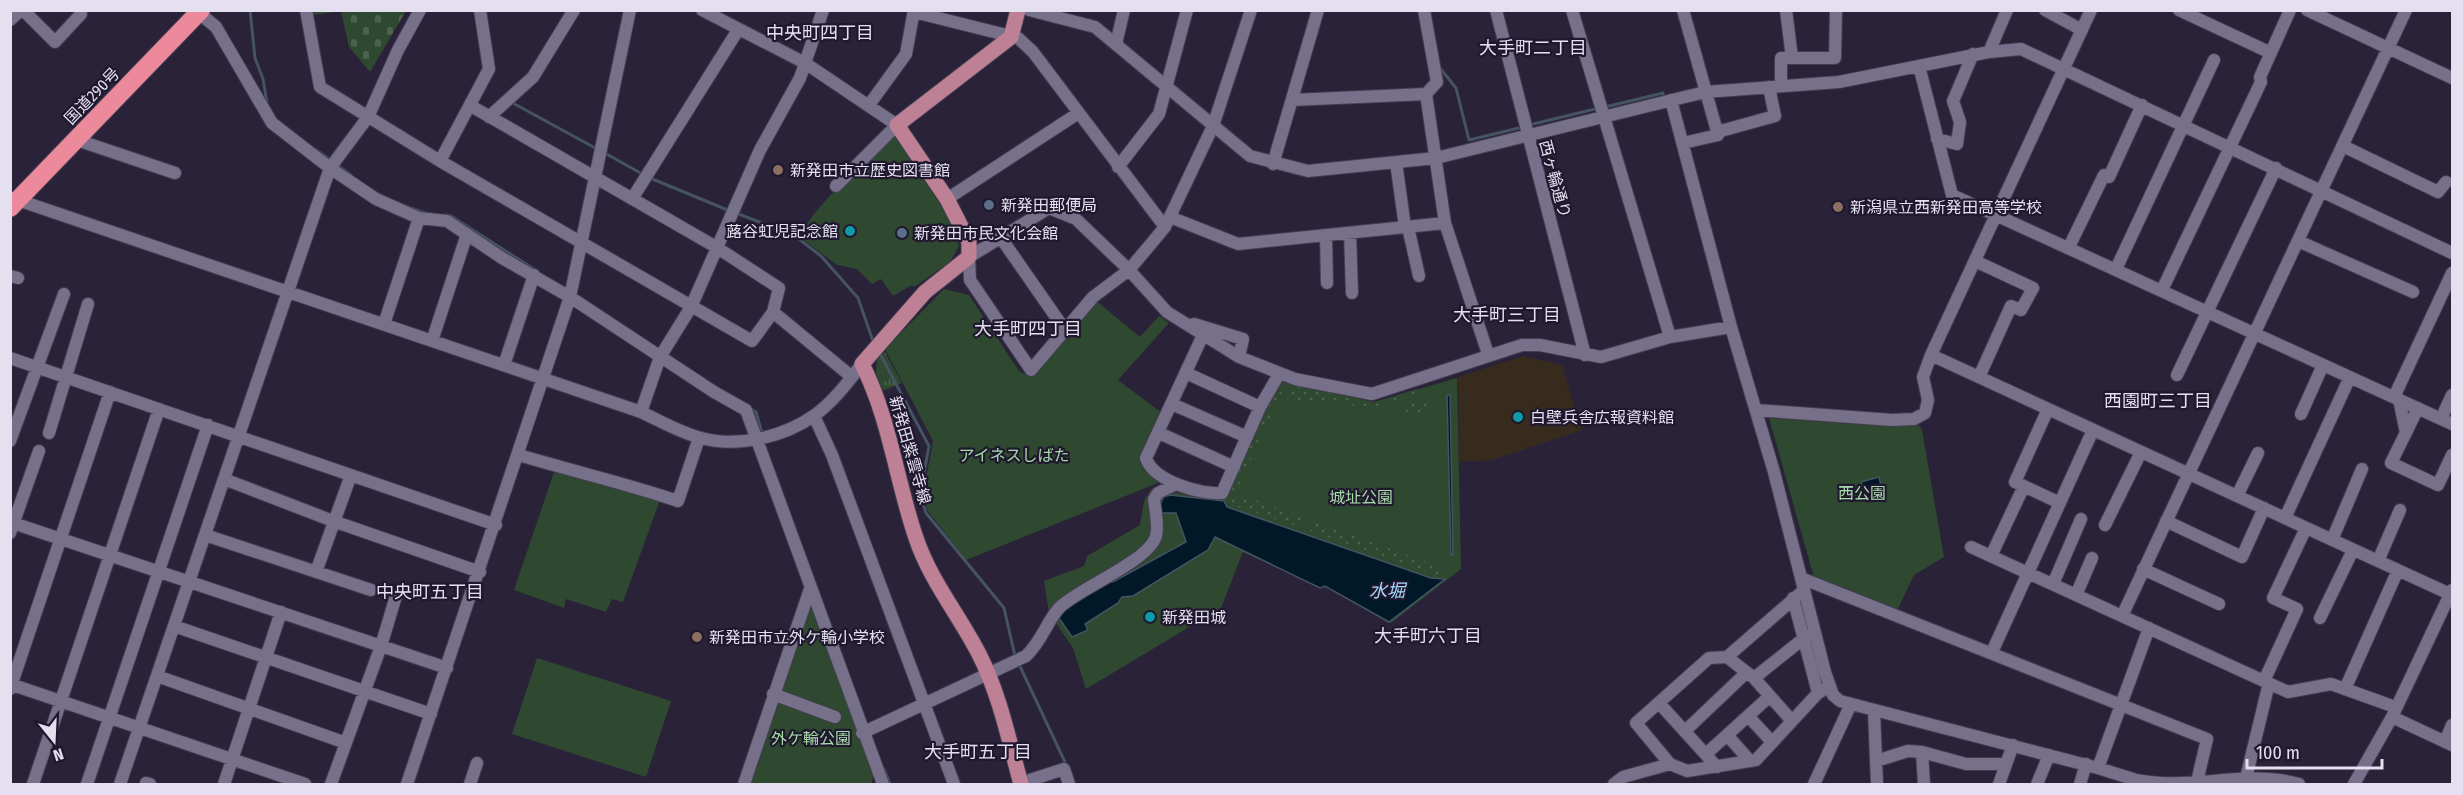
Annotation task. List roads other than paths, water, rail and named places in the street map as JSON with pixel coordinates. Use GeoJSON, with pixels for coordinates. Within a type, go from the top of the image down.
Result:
{"type":"FeatureCollection","features":[{"type":"Feature","properties":{"kind":"highway","name":"国道290号"},"geometry":{"type":"LineString","coordinates":[[13,202],[77,140],[200,12]]}},
{"type":"Feature","properties":{"kind":"main road"},"geometry":{"type":"LineString","coordinates":[[862,363],[925,292],[969,257],[969,242],[946,199],[897,125],[1011,37],[1018,10]]}},
{"type":"Feature","properties":{"kind":"main road","name":"新発田紫雲寺線"},"geometry":{"type":"LineString","coordinates":[[862,363],[890,433],[916,539],[930,571],[989,674],[1021,784]]}},
{"type":"Feature","properties":{"kind":"street"},"geometry":{"type":"LineString","coordinates":[[10,21],[22,10],[55,42],[81,14]]}},
{"type":"Feature","properties":{"kind":"street"},"geometry":{"type":"LineString","coordinates":[[306,10],[320,87],[440,161],[752,341],[773,312],[778,288],[716,247],[471,106]]}},
{"type":"Feature","properties":{"kind":"street"},"geometry":{"type":"LineString","coordinates":[[120,784],[330,168],[369,117],[398,50],[420,10]]}},
{"type":"Feature","properties":{"kind":"street"},"geometry":{"type":"LineString","coordinates":[[440,161],[489,69],[489,53],[480,10]]}},
{"type":"Feature","properties":{"kind":"street"},"geometry":{"type":"LineString","coordinates":[[489,117],[533,77],[574,10]]}},
{"type":"Feature","properties":{"kind":"street"},"geometry":{"type":"LineString","coordinates":[[407,784],[496,525],[570,297],[630,10]]}},
{"type":"Feature","properties":{"kind":"street"},"geometry":{"type":"LineString","coordinates":[[702,10],[805,63],[897,125],[836,186]]}},
{"type":"Feature","properties":{"kind":"street"},"geometry":{"type":"LineString","coordinates":[[641,412],[660,357],[691,307],[760,150],[805,63],[823,10]]}},
{"type":"Feature","properties":{"kind":"street"},"geometry":{"type":"LineString","coordinates":[[1029,10],[1095,27],[1250,156],[1273,164],[1308,171],[1436,158],[1526,133],[1705,92],[1839,82],[1973,54],[2021,49],[2452,253]]}},
{"type":"Feature","properties":{"kind":"street"},"geometry":{"type":"LineString","coordinates":[[1116,44],[1124,10]]}},
{"type":"Feature","properties":{"kind":"street"},"geometry":{"type":"LineString","coordinates":[[1118,167],[1159,114],[1187,10]]}},
{"type":"Feature","properties":{"kind":"street"},"geometry":{"type":"LineString","coordinates":[[1239,357],[1244,339],[1185,321],[1167,312],[1129,270],[1076,219],[1049,208],[969,257],[970,280],[1031,370],[1094,297],[1129,270],[1167,222],[1213,126],[1251,10]]}},
{"type":"Feature","properties":{"kind":"street"},"geometry":{"type":"LineString","coordinates":[[1273,164],[1318,10]]}},
{"type":"Feature","properties":{"kind":"street"},"geometry":{"type":"LineString","coordinates":[[1292,100],[1426,94],[1437,82],[1424,10]]}},
{"type":"Feature","properties":{"kind":"street","name":"西ヶ輪通り"},"geometry":{"type":"LineString","coordinates":[[1496,10],[1585,355]]}},
{"type":"Feature","properties":{"kind":"street"},"geometry":{"type":"LineString","coordinates":[[1572,10],[1670,337]]}},
{"type":"Feature","properties":{"kind":"street"},"geometry":{"type":"LineString","coordinates":[[1683,10],[1718,135],[1683,143]]}},
{"type":"Feature","properties":{"kind":"street"},"geometry":{"type":"LineString","coordinates":[[1786,10],[1792,58]]}},
{"type":"Feature","properties":{"kind":"street"},"geometry":{"type":"LineString","coordinates":[[1717,132],[1775,116],[1775,86],[1781,58],[1835,58],[1836,10]]}},
{"type":"Feature","properties":{"kind":"street"},"geometry":{"type":"LineString","coordinates":[[1989,52],[2007,10]]}},
{"type":"Feature","properties":{"kind":"street"},"geometry":{"type":"LineString","coordinates":[[2045,10],[2082,30]]}},
{"type":"Feature","properties":{"kind":"street"},"geometry":{"type":"LineString","coordinates":[[1756,410],[1867,420],[1914,419],[1921,416],[1927,408],[1923,377],[1931,355],[2091,10]]}},
{"type":"Feature","properties":{"kind":"street"},"geometry":{"type":"LineString","coordinates":[[2179,10],[2271,53]]}},
{"type":"Feature","properties":{"kind":"street"},"geometry":{"type":"LineString","coordinates":[[2162,290],[2261,82],[2260,77],[2290,10]]}},
{"type":"Feature","properties":{"kind":"street"},"geometry":{"type":"LineString","coordinates":[[2307,10],[2452,78]]}},
{"type":"Feature","properties":{"kind":"street"},"geometry":{"type":"LineString","coordinates":[[2122,616],[2406,10]]}},
{"type":"Feature","properties":{"kind":"street"},"geometry":{"type":"LineString","coordinates":[[869,105],[906,54],[914,11],[1018,38],[1032,52],[1118,167],[1167,222],[1238,244],[1445,223]]}},
{"type":"Feature","properties":{"kind":"street"},"geometry":{"type":"LineString","coordinates":[[200,12],[216,27],[272,123],[330,168],[376,200],[419,218],[447,221],[502,258],[570,297],[660,357],[746,410],[862,733],[883,784]]}},
{"type":"Feature","properties":{"kind":"street"},"geometry":{"type":"LineString","coordinates":[[632,199],[738,30]]}},
{"type":"Feature","properties":{"kind":"street"},"geometry":{"type":"LineString","coordinates":[[1937,139],[1957,144],[1960,122],[1953,101],[1973,54]]}},
{"type":"Feature","properties":{"kind":"street"},"geometry":{"type":"LineString","coordinates":[[2116,269],[2214,60]]}},
{"type":"Feature","properties":{"kind":"street"},"geometry":{"type":"LineString","coordinates":[[1919,66],[1952,195],[1998,214],[2447,422],[2452,395]]}},
{"type":"Feature","properties":{"kind":"street"},"geometry":{"type":"LineString","coordinates":[[1426,94],[1445,223],[1488,354]]}},
{"type":"Feature","properties":{"kind":"street"},"geometry":{"type":"LineString","coordinates":[[1671,100],[1802,584],[1809,635],[1823,690],[1851,704],[1874,711],[2092,766],[2135,782],[2155,784],[2246,778],[2299,784]]}},
{"type":"Feature","properties":{"kind":"street"},"geometry":{"type":"LineString","coordinates":[[2069,247],[2104,175],[2109,177],[2142,105]]}},
{"type":"Feature","properties":{"kind":"street"},"geometry":{"type":"LineString","coordinates":[[946,199],[1077,114]]}},
{"type":"Feature","properties":{"kind":"street"},"geometry":{"type":"LineString","coordinates":[[77,140],[175,174]]}},
{"type":"Feature","properties":{"kind":"street"},"geometry":{"type":"LineString","coordinates":[[2343,146],[2438,192],[2446,182]]}},
{"type":"Feature","properties":{"kind":"street"},"geometry":{"type":"LineString","coordinates":[[1396,162],[1407,227],[1419,276]]}},
{"type":"Feature","properties":{"kind":"street"},"geometry":{"type":"LineString","coordinates":[[2177,375],[2206,310],[2276,168]]}},
{"type":"Feature","properties":{"kind":"street"},"geometry":{"type":"LineString","coordinates":[[13,202],[544,378],[641,412],[699,438],[726,443],[756,440],[814,416],[852,377],[862,363]]}},
{"type":"Feature","properties":{"kind":"street"},"geometry":{"type":"LineString","coordinates":[[384,324],[419,218]]}},
{"type":"Feature","properties":{"kind":"street"},"geometry":{"type":"LineString","coordinates":[[1350,233],[1352,293]]}},
{"type":"Feature","properties":{"kind":"street"},"geometry":{"type":"LineString","coordinates":[[432,341],[466,234]]}},
{"type":"Feature","properties":{"kind":"street"},"geometry":{"type":"LineString","coordinates":[[1326,235],[1327,283]]}},
{"type":"Feature","properties":{"kind":"street"},"geometry":{"type":"LineString","coordinates":[[1001,238],[1065,330]]}},
{"type":"Feature","properties":{"kind":"street"},"geometry":{"type":"LineString","coordinates":[[2298,241],[2413,292]]}},
{"type":"Feature","properties":{"kind":"street"},"geometry":{"type":"LineString","coordinates":[[1975,261],[2033,288],[2021,310],[2011,306],[1979,377]]}},
{"type":"Feature","properties":{"kind":"street"},"geometry":{"type":"LineString","coordinates":[[2406,434],[2396,398],[2452,273]]}},
{"type":"Feature","properties":{"kind":"street"},"geometry":{"type":"LineString","coordinates":[[504,365],[534,275]]}},
{"type":"Feature","properties":{"kind":"street"},"geometry":{"type":"LineString","coordinates":[[10,441],[39,368],[64,294]]}},
{"type":"Feature","properties":{"kind":"street"},"geometry":{"type":"LineString","coordinates":[[49,433],[64,377],[88,304]]}},
{"type":"Feature","properties":{"kind":"street"},"geometry":{"type":"LineString","coordinates":[[773,312],[852,377]]}},
{"type":"Feature","properties":{"kind":"street"},"geometry":{"type":"LineString","coordinates":[[1185,321],[1239,357],[1279,374],[1347,391],[1372,394],[1488,354],[1522,345],[1540,345],[1601,357],[1670,337],[1731,327]]}},
{"type":"Feature","properties":{"kind":"street"},"geometry":{"type":"LineString","coordinates":[[1203,335],[1146,458],[1148,464],[1174,485],[1222,493],[1260,407],[1279,374]]}},
{"type":"Feature","properties":{"kind":"street"},"geometry":{"type":"LineString","coordinates":[[1931,355],[2452,593],[2393,712],[2354,784]]}},
{"type":"Feature","properties":{"kind":"street"},"geometry":{"type":"LineString","coordinates":[[10,358],[496,525]]}},
{"type":"Feature","properties":{"kind":"street"},"geometry":{"type":"LineString","coordinates":[[2301,414],[2324,365]]}},
{"type":"Feature","properties":{"kind":"street"},"geometry":{"type":"LineString","coordinates":[[1186,373],[1260,407]]}},
{"type":"Feature","properties":{"kind":"street"},"geometry":{"type":"LineString","coordinates":[[2285,518],[2350,377]]}},
{"type":"Feature","properties":{"kind":"street"},"geometry":{"type":"LineString","coordinates":[[111,392],[11,686],[304,784]]}},
{"type":"Feature","properties":{"kind":"street"},"geometry":{"type":"LineString","coordinates":[[1172,404],[1247,437]]}},
{"type":"Feature","properties":{"kind":"street"},"geometry":{"type":"LineString","coordinates":[[2418,408],[2391,463],[2438,485],[2452,455]]}},
{"type":"Feature","properties":{"kind":"street"},"geometry":{"type":"LineString","coordinates":[[33,784],[159,409]]}},
{"type":"Feature","properties":{"kind":"street"},"geometry":{"type":"LineString","coordinates":[[2048,409],[2015,482],[2060,503]]}},
{"type":"Feature","properties":{"kind":"street"},"geometry":{"type":"LineString","coordinates":[[814,416],[832,455],[954,784]]}},
{"type":"Feature","properties":{"kind":"street"},"geometry":{"type":"LineString","coordinates":[[87,784],[208,426]]}},
{"type":"Feature","properties":{"kind":"street"},"geometry":{"type":"LineString","coordinates":[[1992,652],[2093,430]]}},
{"type":"Feature","properties":{"kind":"street"},"geometry":{"type":"LineString","coordinates":[[1159,433],[1234,467]]}},
{"type":"Feature","properties":{"kind":"street"},"geometry":{"type":"LineString","coordinates":[[519,455],[588,476],[610,478],[678,501],[699,438]]}},
{"type":"Feature","properties":{"kind":"street"},"geometry":{"type":"LineString","coordinates":[[39,451],[12,526],[62,538],[447,668]]}},
{"type":"Feature","properties":{"kind":"street"},"geometry":{"type":"LineString","coordinates":[[2105,525],[2141,452]]}},
{"type":"Feature","properties":{"kind":"street"},"geometry":{"type":"LineString","coordinates":[[2236,496],[2258,453]]}},
{"type":"Feature","properties":{"kind":"street"},"geometry":{"type":"LineString","coordinates":[[2332,540],[2362,469]]}},
{"type":"Feature","properties":{"kind":"street"},"geometry":{"type":"LineString","coordinates":[[316,572],[351,475]]}},
{"type":"Feature","properties":{"kind":"street"},"geometry":{"type":"LineString","coordinates":[[224,479],[333,521],[480,572]]}},
{"type":"Feature","properties":{"kind":"street"},"geometry":{"type":"LineString","coordinates":[[862,733],[1026,656],[1042,638],[1060,608],[1149,546],[1157,530],[1154,499],[1158,493],[1174,485]]}},
{"type":"Feature","properties":{"kind":"street"},"geometry":{"type":"LineString","coordinates":[[1991,556],[2024,486]]}},
{"type":"Feature","properties":{"kind":"street"},"geometry":{"type":"LineString","coordinates":[[2166,521],[2242,557],[2264,508]]}},
{"type":"Feature","properties":{"kind":"street"},"geometry":{"type":"LineString","coordinates":[[2378,561],[2400,510]]}},
{"type":"Feature","properties":{"kind":"street"},"geometry":{"type":"LineString","coordinates":[[2053,584],[2081,519]]}},
{"type":"Feature","properties":{"kind":"street"},"geometry":{"type":"LineString","coordinates":[[2246,778],[2267,682],[2296,609],[2273,598],[2306,528]]}},
{"type":"Feature","properties":{"kind":"street"},"geometry":{"type":"LineString","coordinates":[[205,535],[371,590]]}},
{"type":"Feature","properties":{"kind":"street"},"geometry":{"type":"LineString","coordinates":[[1971,547],[2288,692],[2331,684],[2393,712],[2449,743],[2452,725]]}},
{"type":"Feature","properties":{"kind":"street"},"geometry":{"type":"LineString","coordinates":[[2320,618],[2353,549]]}},
{"type":"Feature","properties":{"kind":"street"},"geometry":{"type":"LineString","coordinates":[[2076,595],[2092,558]]}},
{"type":"Feature","properties":{"kind":"street"},"geometry":{"type":"LineString","coordinates":[[2143,569],[2219,604]]}},
{"type":"Feature","properties":{"kind":"street"},"geometry":{"type":"LineString","coordinates":[[2345,689],[2398,570]]}},
{"type":"Feature","properties":{"kind":"street"},"geometry":{"type":"LineString","coordinates":[[1802,584],[1793,598],[1727,657],[1709,658],[1636,723],[1670,764],[1687,771],[1756,760],[1823,690]]}},
{"type":"Feature","properties":{"kind":"street"},"geometry":{"type":"LineString","coordinates":[[1802,584],[1992,652],[2207,739],[2198,782]]}},
{"type":"Feature","properties":{"kind":"street"},"geometry":{"type":"LineString","coordinates":[[744,784],[810,589]]}},
{"type":"Feature","properties":{"kind":"street"},"geometry":{"type":"LineString","coordinates":[[331,784],[381,646],[396,596]]}},
{"type":"Feature","properties":{"kind":"street"},"geometry":{"type":"LineString","coordinates":[[1793,598],[1809,635]]}},
{"type":"Feature","properties":{"kind":"street"},"geometry":{"type":"LineString","coordinates":[[224,784],[281,612]]}},
{"type":"Feature","properties":{"kind":"street"},"geometry":{"type":"LineString","coordinates":[[174,626],[364,693],[431,714]]}},
{"type":"Feature","properties":{"kind":"street"},"geometry":{"type":"LineString","coordinates":[[2080,784],[2092,766],[2123,704],[2149,628]]}},
{"type":"Feature","properties":{"kind":"street"},"geometry":{"type":"LineString","coordinates":[[1685,731],[1750,676],[1809,635]]}},
{"type":"Feature","properties":{"kind":"street"},"geometry":{"type":"LineString","coordinates":[[1727,657],[1750,676],[1792,721]]}},
{"type":"Feature","properties":{"kind":"street"},"geometry":{"type":"LineString","coordinates":[[157,676],[250,707],[346,743]]}},
{"type":"Feature","properties":{"kind":"street"},"geometry":{"type":"LineString","coordinates":[[773,694],[835,717]]}},
{"type":"Feature","properties":{"kind":"street"},"geometry":{"type":"LineString","coordinates":[[1706,754],[1770,696]]}},
{"type":"Feature","properties":{"kind":"street"},"geometry":{"type":"LineString","coordinates":[[1659,703],[1717,766]]}},
{"type":"Feature","properties":{"kind":"street"},"geometry":{"type":"LineString","coordinates":[[1814,784],[1851,704]]}},
{"type":"Feature","properties":{"kind":"street"},"geometry":{"type":"LineString","coordinates":[[1874,711],[1877,784]]}},
{"type":"Feature","properties":{"kind":"street"},"geometry":{"type":"LineString","coordinates":[[1748,716],[1772,742]]}},
{"type":"Feature","properties":{"kind":"street"},"geometry":{"type":"LineString","coordinates":[[1727,735],[1750,761]]}},
{"type":"Feature","properties":{"kind":"street"},"geometry":{"type":"LineString","coordinates":[[1999,784],[2013,745]]}},
{"type":"Feature","properties":{"kind":"street"},"geometry":{"type":"LineString","coordinates":[[1876,761],[1908,751],[1922,752],[1966,764],[2006,764]]}},
{"type":"Feature","properties":{"kind":"street"},"geometry":{"type":"LineString","coordinates":[[1922,752],[1924,784]]}},
{"type":"Feature","properties":{"kind":"street"},"geometry":{"type":"LineString","coordinates":[[2037,784],[2049,755]]}},
{"type":"Feature","properties":{"kind":"street"},"geometry":{"type":"LineString","coordinates":[[470,784],[477,763]]}},
{"type":"Feature","properties":{"kind":"street"},"geometry":{"type":"LineString","coordinates":[[1623,782],[1670,764]]}},
{"type":"Feature","properties":{"kind":"street"},"geometry":{"type":"LineString","coordinates":[[1021,784],[1064,769],[1069,784]]}},
{"type":"Feature","properties":{"kind":"water"},"geometry":{"type":"Polygon","coordinates":[[[1447,395],[1450,395],[1453,555],[1451,555],[1447,395]]]}},
{"type":"Feature","properties":{"kind":"water"},"geometry":{"type":"Polygon","coordinates":[[[1879,477],[1883,495],[1867,499],[1861,482],[1879,477]]]}},
{"type":"Feature","properties":{"kind":"water","name":"水堀"},"geometry":{"type":"Polygon","coordinates":[[[1170,495],[1224,501],[1227,507],[1431,578],[1445,579],[1389,622],[1325,586],[1320,588],[1215,537],[1208,550],[1133,596],[1122,597],[1118,603],[1085,624],[1088,630],[1072,637],[1059,618],[1064,610],[1109,581],[1113,582],[1186,542],[1176,513],[1160,513],[1159,506],[1164,497],[1170,495]]]}},
{"type":"Feature","properties":{"kind":"waterway"},"geometry":{"type":"LineString","coordinates":[[250,10],[255,58],[263,79],[267,103]]}},
{"type":"Feature","properties":{"kind":"waterway"},"geometry":{"type":"LineString","coordinates":[[1440,68],[1456,88],[1469,140],[1523,127]]}},
{"type":"Feature","properties":{"kind":"waterway"},"geometry":{"type":"LineString","coordinates":[[1605,107],[1663,93],[1664,99]]}},
{"type":"Feature","properties":{"kind":"waterway"},"geometry":{"type":"LineString","coordinates":[[511,102],[597,149]]}},
{"type":"Feature","properties":{"kind":"waterway"},"geometry":{"type":"LineString","coordinates":[[1529,125],[1599,108]]}},
{"type":"Feature","properties":{"kind":"waterway"},"geometry":{"type":"LineString","coordinates":[[315,149],[332,161]]}},
{"type":"Feature","properties":{"kind":"waterway"},"geometry":{"type":"LineString","coordinates":[[603,152],[644,175]]}},
{"type":"Feature","properties":{"kind":"waterway"},"geometry":{"type":"LineString","coordinates":[[337,165],[351,175]]}},
{"type":"Feature","properties":{"kind":"waterway"},"geometry":{"type":"LineString","coordinates":[[650,178],[730,211]]}},
{"type":"Feature","properties":{"kind":"waterway"},"geometry":{"type":"LineString","coordinates":[[411,208],[425,213]]}},
{"type":"Feature","properties":{"kind":"waterway"},"geometry":{"type":"LineString","coordinates":[[736,213],[795,236],[821,256],[858,298],[874,344]]}},
{"type":"Feature","properties":{"kind":"waterway"},"geometry":{"type":"LineString","coordinates":[[446,215],[537,271]]}},
{"type":"Feature","properties":{"kind":"waterway"},"geometry":{"type":"LineString","coordinates":[[879,352],[929,446],[920,494],[926,513],[1004,608],[1015,656]]}},
{"type":"Feature","properties":{"kind":"waterway"},"geometry":{"type":"LineString","coordinates":[[750,408],[756,412],[762,433]]}},
{"type":"Feature","properties":{"kind":"waterway"},"geometry":{"type":"LineString","coordinates":[[1018,662],[1065,762]]}},
{"type":"Feature","properties":{"kind":"waterway"},"geometry":{"type":"LineString","coordinates":[[884,769],[890,784]]}},
{"type":"Feature","properties":{"kind":"place","name":"新発田市立歴史図書館"},"geometry":{"type":"Point","coordinates":[778,170]}},
{"type":"Feature","properties":{"kind":"place","name":"新発田郵便局"},"geometry":{"type":"Point","coordinates":[989,205]}},
{"type":"Feature","properties":{"kind":"place","name":"新潟県立西新発田高等学校"},"geometry":{"type":"Point","coordinates":[1838,207]}},
{"type":"Feature","properties":{"kind":"place","name":"蕗谷虹児記念館"},"geometry":{"type":"Point","coordinates":[850,231]}},
{"type":"Feature","properties":{"kind":"place","name":"新発田市民文化会館"},"geometry":{"type":"Point","coordinates":[902,233]}},
{"type":"Feature","properties":{"kind":"place","name":"白壁兵舎広報資料館"},"geometry":{"type":"Point","coordinates":[1518,417]}},
{"type":"Feature","properties":{"kind":"place","name":"新発田城"},"geometry":{"type":"Point","coordinates":[1150,617]}},
{"type":"Feature","properties":{"kind":"place","name":"新発田市立外ケ輪小学校"},"geometry":{"type":"Point","coordinates":[697,637]}},
{"type":"Feature","properties":{"kind":"district","name":"中央町四丁目"},"geometry":{"type":"Point","coordinates":[820,33]}},
{"type":"Feature","properties":{"kind":"district","name":"大手町二丁目"},"geometry":{"type":"Point","coordinates":[1533,48]}},
{"type":"Feature","properties":{"kind":"district","name":"大手町三丁目"},"geometry":{"type":"Point","coordinates":[1507,315]}},
{"type":"Feature","properties":{"kind":"district","name":"大手町四丁目"},"geometry":{"type":"Point","coordinates":[1028,329]}},
{"type":"Feature","properties":{"kind":"district","name":"西園町三丁目"},"geometry":{"type":"Point","coordinates":[2158,401]}},
{"type":"Feature","properties":{"kind":"district","name":"中央町五丁目"},"geometry":{"type":"Point","coordinates":[430,592]}},
{"type":"Feature","properties":{"kind":"district","name":"大手町六丁目"},"geometry":{"type":"Point","coordinates":[1428,636]}},
{"type":"Feature","properties":{"kind":"district","name":"大手町五丁目"},"geometry":{"type":"Point","coordinates":[978,752]}},
{"type":"Feature","properties":{"kind":"park label","name":"アイネスしばた"},"geometry":{"type":"Point","coordinates":[1014,455]}},
{"type":"Feature","properties":{"kind":"park label","name":"西公園"},"geometry":{"type":"Point","coordinates":[1862,493]}},
{"type":"Feature","properties":{"kind":"park label","name":"城址公園"},"geometry":{"type":"Point","coordinates":[1361,497]}},
{"type":"Feature","properties":{"kind":"park label","name":"外ケ輪公園"},"geometry":{"type":"Point","coordinates":[811,738]}}]}
